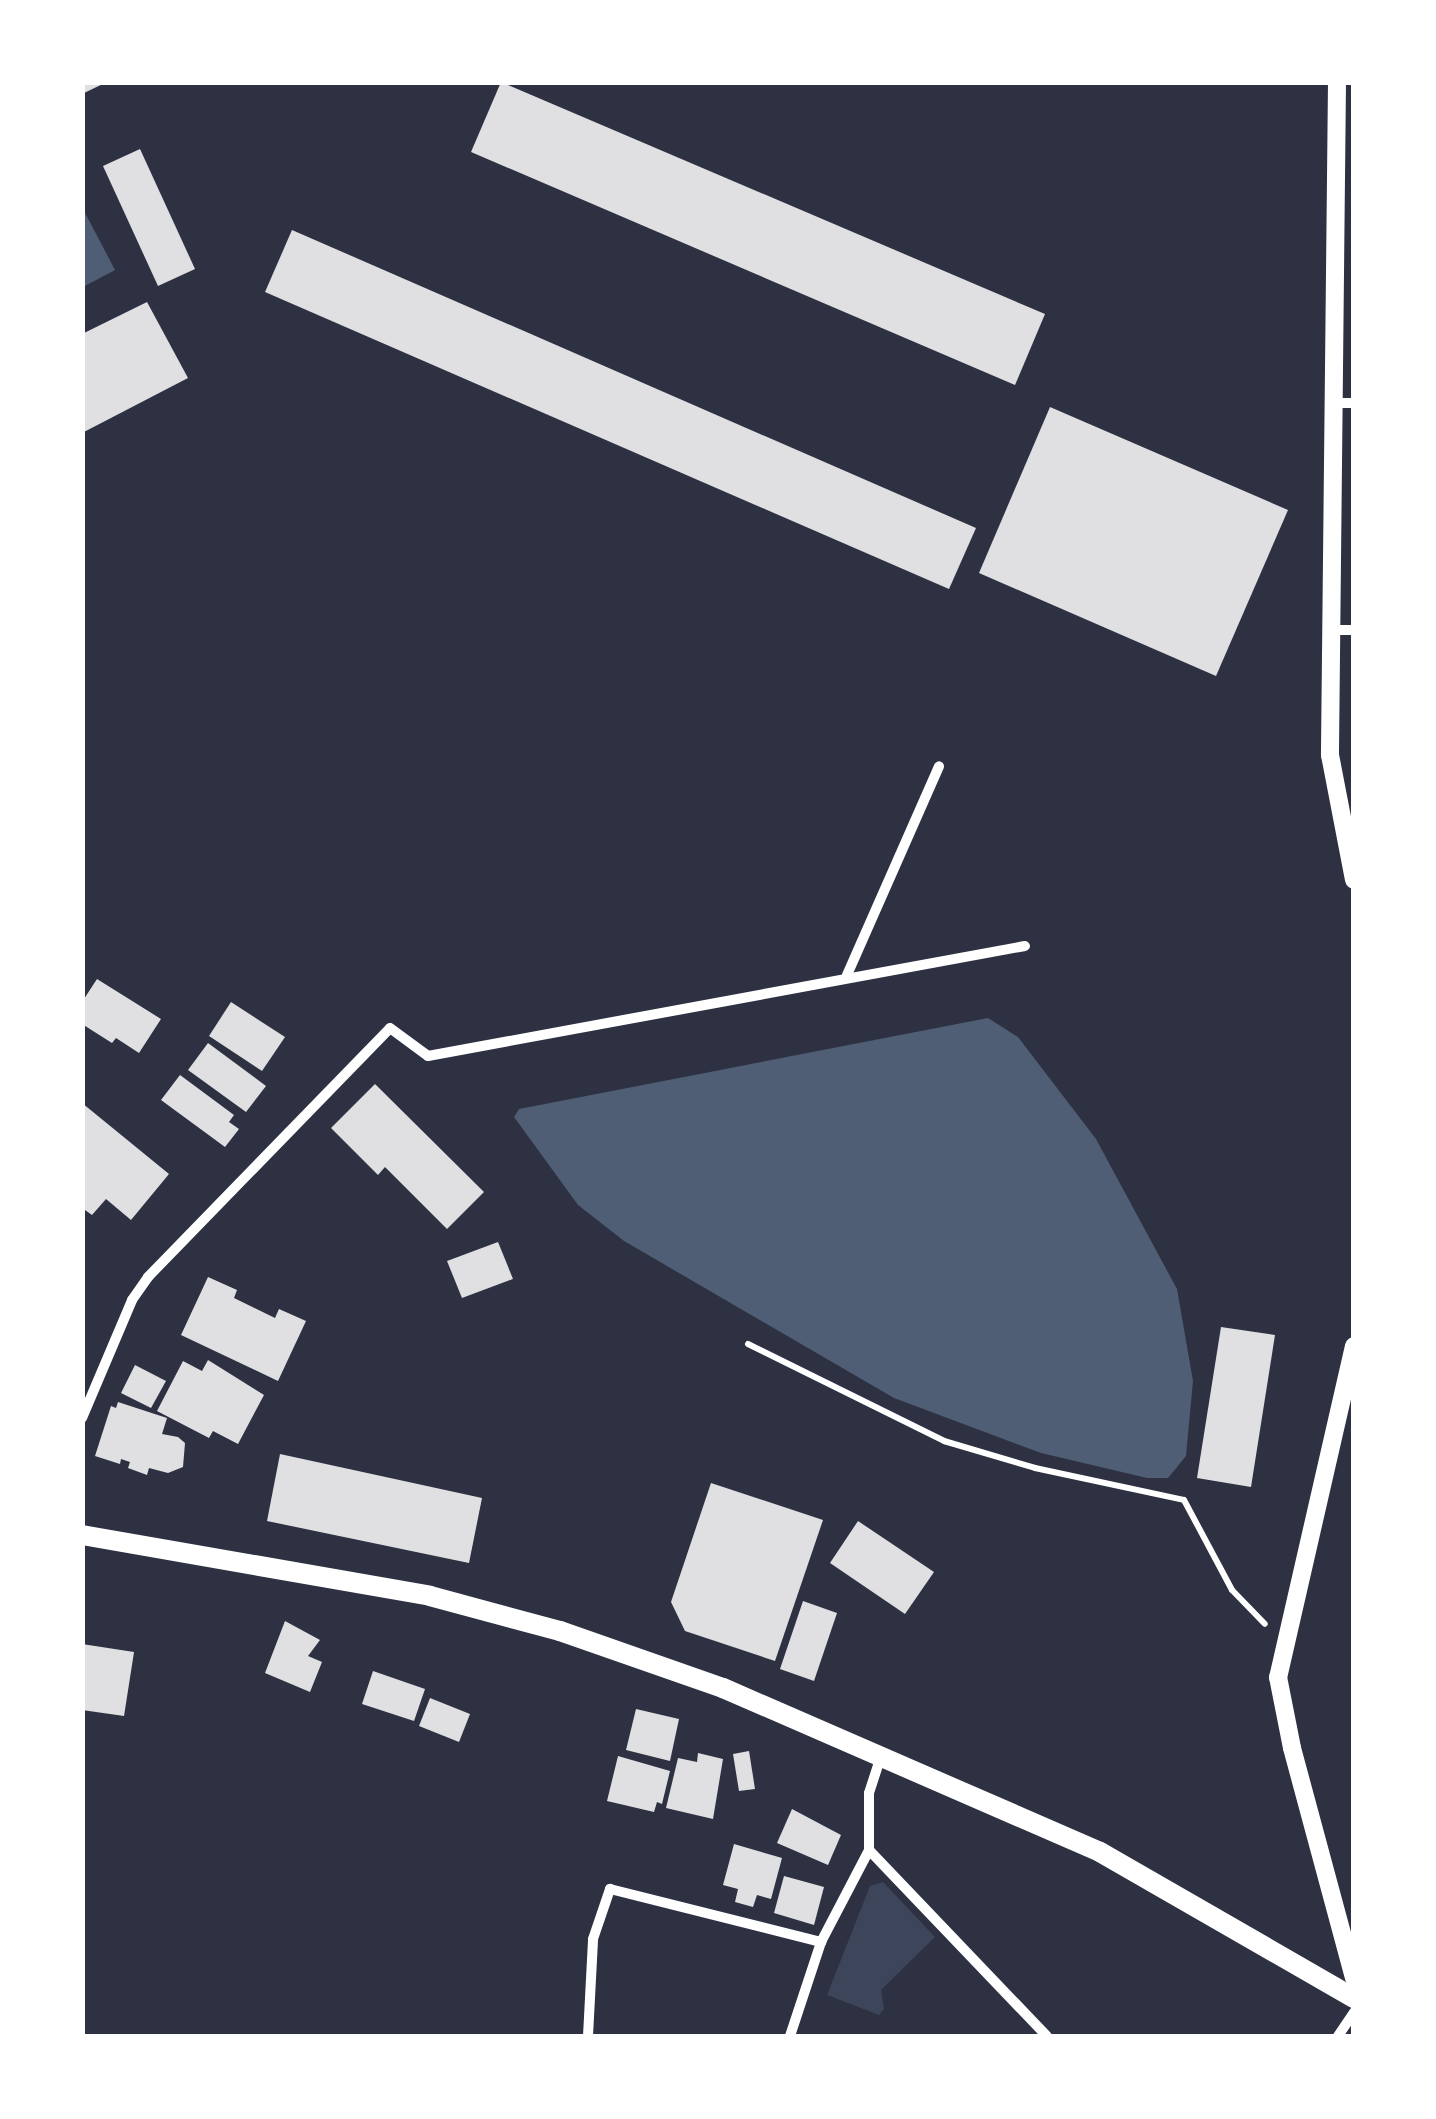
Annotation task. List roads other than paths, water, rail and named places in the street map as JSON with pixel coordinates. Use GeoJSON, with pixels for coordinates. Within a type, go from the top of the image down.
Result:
{"type":"FeatureCollection","features":[{"type":"Feature","properties":{"kind":"main road"},"geometry":{"type":"LineString","coordinates":[[82,1535],[413,1592],[523,1621],[723,1688],[1100,1852],[1354,1998]]}},
{"type":"Feature","properties":{"kind":"street"},"geometry":{"type":"LineString","coordinates":[[1338,82],[1345,188],[1344,403],[1330,755],[1354,880]]}},
{"type":"Feature","properties":{"kind":"street"},"geometry":{"type":"LineString","coordinates":[[1332,630],[1354,630]]}},
{"type":"Feature","properties":{"kind":"street"},"geometry":{"type":"LineString","coordinates":[[847,975],[939,766]]}},
{"type":"Feature","properties":{"kind":"street"},"geometry":{"type":"LineString","coordinates":[[82,1418],[132,1300],[148,1276],[390,1028],[428,1056],[847,975],[1026,946]]}},
{"type":"Feature","properties":{"kind":"street"},"geometry":{"type":"LineString","coordinates":[[1354,1346],[1278,1677],[1292,1748],[1354,1978]]}},
{"type":"Feature","properties":{"kind":"street"},"geometry":{"type":"LineString","coordinates":[[790,2036],[820,1942],[869,1850],[870,1793],[882,1754]]}},
{"type":"Feature","properties":{"kind":"street"},"geometry":{"type":"LineString","coordinates":[[869,1850],[1047,2036]]}},
{"type":"Feature","properties":{"kind":"street"},"geometry":{"type":"LineString","coordinates":[[588,2036],[593,1939],[610,1889],[820,1942]]}},
{"type":"Feature","properties":{"kind":"street"},"geometry":{"type":"LineString","coordinates":[[1338,2036],[1354,2012]]}}]}
